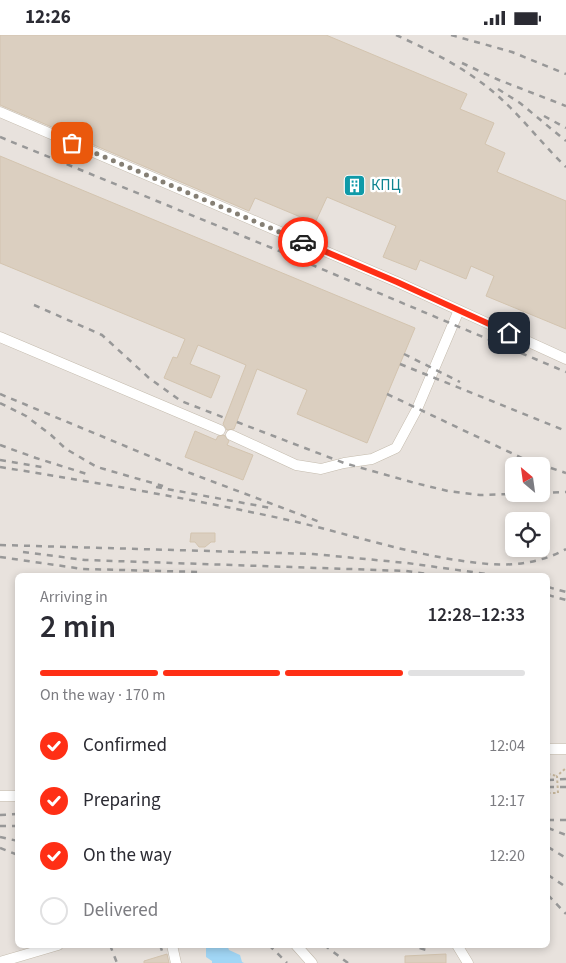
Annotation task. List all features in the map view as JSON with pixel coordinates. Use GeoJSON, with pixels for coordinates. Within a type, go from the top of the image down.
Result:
{"type":"FeatureCollection","features":[{"type":"Feature","properties":{"kind":"lane"},"geometry":{"type":"LineString","coordinates":[[0,112],[397,282],[566,359]]}},
{"type":"Feature","properties":{"kind":"lane"},"geometry":{"type":"LineString","coordinates":[[231,435],[296,465],[321,469],[372,459],[396,448],[417,409],[460,311]]}},
{"type":"Feature","properties":{"kind":"lane"},"geometry":{"type":"LineString","coordinates":[[0,337],[220,430]]}},
{"type":"Feature","properties":{"kind":"lane"},"geometry":{"type":"LineString","coordinates":[[550,749],[566,749]]}},
{"type":"Feature","properties":{"kind":"lane"},"geometry":{"type":"LineString","coordinates":[[0,796],[15,796]]}},
{"type":"Feature","properties":{"kind":"lane"},"geometry":{"type":"LineString","coordinates":[[0,962],[48,948]]}},
{"type":"Feature","properties":{"kind":"lane"},"geometry":{"type":"LineString","coordinates":[[173,948],[176,963]]}},
{"type":"Feature","properties":{"kind":"lane"},"geometry":{"type":"LineString","coordinates":[[299,948],[312,963]]}},
{"type":"Feature","properties":{"kind":"lane"},"geometry":{"type":"LineString","coordinates":[[458,948],[468,963]]}},
{"type":"Feature","properties":{"kind":"path"},"geometry":{"type":"LineString","coordinates":[[557,776],[566,768]]}},
{"type":"Feature","properties":{"kind":"path"},"geometry":{"type":"LineString","coordinates":[[550,774],[557,776]]}},
{"type":"Feature","properties":{"kind":"path"},"geometry":{"type":"LineString","coordinates":[[550,793],[558,793],[557,776]]}},
{"type":"Feature","properties":{"kind":"shaded area"},"geometry":{"type":"Polygon","coordinates":[[[0,35],[566,35],[566,963],[0,963],[0,35]]]}},
{"type":"Feature","properties":{"kind":"water"},"geometry":{"type":"Polygon","coordinates":[[[206,948],[228,948],[240,955],[244,963],[212,963],[206,957],[206,948]]]}},
{"type":"Feature","properties":{"kind":"building","name":"КПЦ"},"geometry":{"type":"Polygon","coordinates":[[[0,35],[326,35],[467,94],[460,109],[494,123],[485,144],[505,153],[497,172],[566,201],[566,329],[486,296],[494,276],[471,266],[466,279],[420,260],[416,270],[383,257],[396,226],[327,197],[315,223],[255,198],[249,211],[0,105],[0,35]]]}},
{"type":"Feature","properties":{"kind":"building"},"geometry":{"type":"Polygon","coordinates":[[[0,156],[415,328],[367,443],[297,414],[307,390],[257,369],[234,429],[227,430],[223,424],[246,365],[198,345],[190,364],[220,376],[211,398],[164,378],[173,357],[177,358],[185,339],[0,263],[0,156]]]}},
{"type":"Feature","properties":{"kind":"building"},"geometry":{"type":"Polygon","coordinates":[[[195,431],[216,440],[218,436],[224,435],[229,441],[227,445],[253,455],[243,480],[185,457],[195,431]]]}},
{"type":"Feature","properties":{"kind":"building"},"geometry":{"type":"Polygon","coordinates":[[[191,533],[215,533],[215,542],[211,542],[205,547],[199,547],[195,542],[190,542],[191,533]]]}},
{"type":"Feature","properties":{"kind":"building"},"geometry":{"type":"Polygon","coordinates":[[[167,954],[169,963],[144,963],[144,961],[167,954]]]}},
{"type":"Feature","properties":{"kind":"building"},"geometry":{"type":"Polygon","coordinates":[[[446,954],[446,963],[405,963],[405,956],[446,954]]]}},
{"type":"Feature","properties":{"kind":"railway"},"geometry":{"type":"LineString","coordinates":[[396,35],[445,59],[491,90],[511,108],[566,167]]}},
{"type":"Feature","properties":{"kind":"railway"},"geometry":{"type":"LineString","coordinates":[[451,35],[512,52],[566,74]]}},
{"type":"Feature","properties":{"kind":"railway"},"geometry":{"type":"LineString","coordinates":[[462,63],[499,80],[566,106]]}},
{"type":"Feature","properties":{"kind":"railway"},"geometry":{"type":"LineString","coordinates":[[498,89],[520,103],[566,141]]}},
{"type":"Feature","properties":{"kind":"railway"},"geometry":{"type":"LineString","coordinates":[[544,116],[566,128]]}},
{"type":"Feature","properties":{"kind":"railway"},"geometry":{"type":"LineString","coordinates":[[0,137],[272,248],[566,372]]}},
{"type":"Feature","properties":{"kind":"railway"},"geometry":{"type":"LineString","coordinates":[[34,305],[102,335],[149,378],[181,401],[225,418]]}},
{"type":"Feature","properties":{"kind":"railway"},"geometry":{"type":"LineString","coordinates":[[404,354],[460,382]]}},
{"type":"Feature","properties":{"kind":"railway"},"geometry":{"type":"LineString","coordinates":[[400,364],[566,431]]}},
{"type":"Feature","properties":{"kind":"railway"},"geometry":{"type":"LineString","coordinates":[[0,394],[190,473],[320,522]]}},
{"type":"Feature","properties":{"kind":"railway"},"geometry":{"type":"LineString","coordinates":[[387,394],[524,459],[566,473]]}},
{"type":"Feature","properties":{"kind":"railway"},"geometry":{"type":"LineString","coordinates":[[0,403],[26,416],[66,449],[97,467],[163,486]]}},
{"type":"Feature","properties":{"kind":"railway"},"geometry":{"type":"LineString","coordinates":[[237,422],[344,463],[415,483],[448,491],[480,495],[505,494]]}},
{"type":"Feature","properties":{"kind":"railway"},"geometry":{"type":"LineString","coordinates":[[0,445],[90,475]]}},
{"type":"Feature","properties":{"kind":"railway"},"geometry":{"type":"LineString","coordinates":[[0,460],[42,467]]}},
{"type":"Feature","properties":{"kind":"railway"},"geometry":{"type":"LineString","coordinates":[[0,467],[244,511],[305,524],[409,551],[462,561],[489,564],[519,564],[539,560],[566,549]]}},
{"type":"Feature","properties":{"kind":"railway"},"geometry":{"type":"LineString","coordinates":[[156,487],[271,508]]}},
{"type":"Feature","properties":{"kind":"railway"},"geometry":{"type":"LineString","coordinates":[[550,493],[566,492]]}},
{"type":"Feature","properties":{"kind":"railway"},"geometry":{"type":"LineString","coordinates":[[0,545],[313,554],[407,563],[480,573]]}},
{"type":"Feature","properties":{"kind":"railway"},"geometry":{"type":"LineString","coordinates":[[23,552],[85,560],[421,573]]}},
{"type":"Feature","properties":{"kind":"railway"},"geometry":{"type":"LineString","coordinates":[[0,557],[83,569],[201,572]]}},
{"type":"Feature","properties":{"kind":"railway"},"geometry":{"type":"LineString","coordinates":[[550,588],[566,592]]}},
{"type":"Feature","properties":{"kind":"railway"},"geometry":{"type":"LineString","coordinates":[[550,596],[566,600]]}},
{"type":"Feature","properties":{"kind":"railway"},"geometry":{"type":"LineString","coordinates":[[550,780],[566,779]]}},
{"type":"Feature","properties":{"kind":"railway"},"geometry":{"type":"LineString","coordinates":[[550,787],[566,787]]}},
{"type":"Feature","properties":{"kind":"railway"},"geometry":{"type":"LineString","coordinates":[[0,815],[15,814]]}},
{"type":"Feature","properties":{"kind":"railway"},"geometry":{"type":"LineString","coordinates":[[550,820],[566,820]]}},
{"type":"Feature","properties":{"kind":"railway"},"geometry":{"type":"LineString","coordinates":[[0,826],[15,826]]}},
{"type":"Feature","properties":{"kind":"railway"},"geometry":{"type":"LineString","coordinates":[[550,829],[566,835]]}},
{"type":"Feature","properties":{"kind":"railway"},"geometry":{"type":"LineString","coordinates":[[0,837],[15,840]]}},
{"type":"Feature","properties":{"kind":"railway"},"geometry":{"type":"LineString","coordinates":[[0,848],[15,854]]}},
{"type":"Feature","properties":{"kind":"railway"},"geometry":{"type":"LineString","coordinates":[[550,848],[566,858]]}},
{"type":"Feature","properties":{"kind":"railway"},"geometry":{"type":"LineString","coordinates":[[550,876],[566,887]]}},
{"type":"Feature","properties":{"kind":"railway"},"geometry":{"type":"LineString","coordinates":[[550,897],[566,914]]}},
{"type":"Feature","properties":{"kind":"railway"},"geometry":{"type":"LineString","coordinates":[[111,948],[117,963]]}},
{"type":"Feature","properties":{"kind":"railway"},"geometry":{"type":"LineString","coordinates":[[161,948],[163,954]]}},
{"type":"Feature","properties":{"kind":"railway"},"geometry":{"type":"LineString","coordinates":[[272,948],[287,963]]}},
{"type":"Feature","properties":{"kind":"railway"},"geometry":{"type":"LineString","coordinates":[[328,948],[348,963]]}},
{"type":"Feature","properties":{"kind":"railway"},"geometry":{"type":"LineString","coordinates":[[419,948],[430,951]]}},
{"type":"Feature","properties":{"kind":"way so far"},"geometry":{"type":"LineString","coordinates":[[72,143],[303,242]]}},
{"type":"Feature","properties":{"kind":"place","name":"КПЦ"},"geometry":{"type":"Point","coordinates":[355,185]}},
{"type":"Feature","properties":{"kind":"route"},"geometry":{"type":"LineString","coordinates":[[303,242],[509,333]]}}]}
